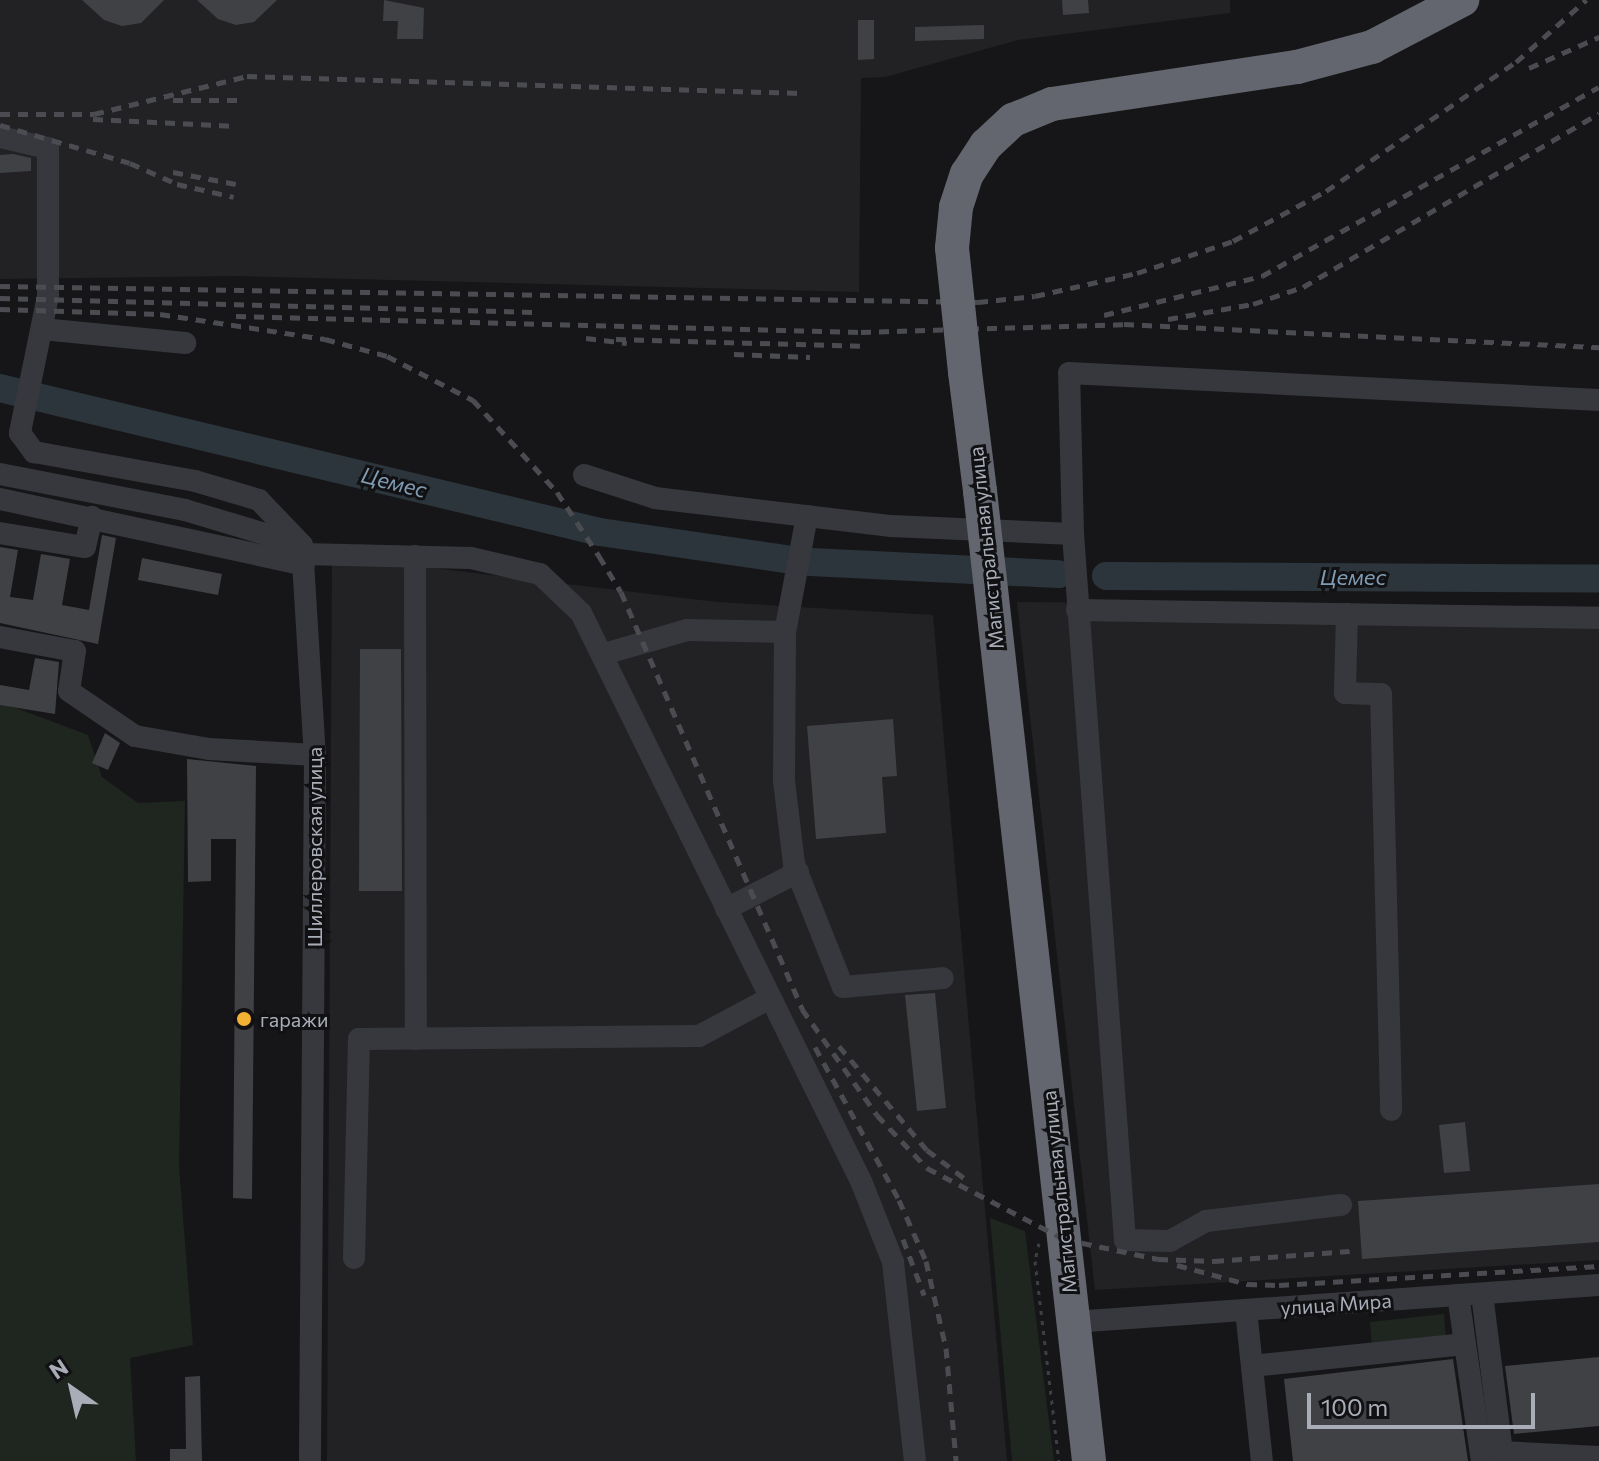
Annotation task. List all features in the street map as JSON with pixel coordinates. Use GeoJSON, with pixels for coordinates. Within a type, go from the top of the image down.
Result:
{"type":"FeatureCollection","features":[{"type":"Feature","properties":{"kind":"highway","name":"Магистральная улица"},"geometry":{"type":"LineString","coordinates":[[1089,1461],[965,372],[952,248],[956,207],[967,174],[986,145],[1013,120],[1052,104],[1226,82],[1372,47],[1462,0]]}},
{"type":"Feature","properties":{"kind":"street"},"geometry":{"type":"LineString","coordinates":[[0,137],[48,148],[48,296],[35,374],[20,433],[34,452],[195,481],[259,500],[303,554]]}},
{"type":"Feature","properties":{"kind":"street"},"geometry":{"type":"LineString","coordinates":[[42,329],[185,343]]}},
{"type":"Feature","properties":{"kind":"street"},"geometry":{"type":"LineString","coordinates":[[1341,1205],[1206,1221],[1170,1241],[1125,1240],[1077,610],[1069,373],[1599,400]]}},
{"type":"Feature","properties":{"kind":"street"},"geometry":{"type":"LineString","coordinates":[[0,474],[185,510],[303,554]]}},
{"type":"Feature","properties":{"kind":"street"},"geometry":{"type":"LineString","coordinates":[[584,475],[655,498],[891,526],[1073,534]]}},
{"type":"Feature","properties":{"kind":"street"},"geometry":{"type":"LineString","coordinates":[[0,499],[303,554],[471,558],[540,574],[581,613],[604,654],[861,1181],[893,1262],[915,1461]]}},
{"type":"Feature","properties":{"kind":"street"},"geometry":{"type":"LineString","coordinates":[[807,516],[785,632],[784,781],[798,872],[843,987],[943,978]]}},
{"type":"Feature","properties":{"kind":"street"},"geometry":{"type":"LineString","coordinates":[[0,533],[85,547],[92,517]]}},
{"type":"Feature","properties":{"kind":"street","name":"Шиллеровская улица"},"geometry":{"type":"LineString","coordinates":[[303,554],[315,755],[310,1461]]}},
{"type":"Feature","properties":{"kind":"street"},"geometry":{"type":"LineString","coordinates":[[415,556],[416,1039]]}},
{"type":"Feature","properties":{"kind":"street"},"geometry":{"type":"LineString","coordinates":[[1077,610],[1599,618]]}},
{"type":"Feature","properties":{"kind":"street"},"geometry":{"type":"LineString","coordinates":[[1347,614],[1345,693],[1381,694],[1391,1110]]}},
{"type":"Feature","properties":{"kind":"street"},"geometry":{"type":"LineString","coordinates":[[604,654],[687,630],[785,632]]}},
{"type":"Feature","properties":{"kind":"street"},"geometry":{"type":"LineString","coordinates":[[0,637],[75,651],[69,691],[135,736],[209,749],[315,755]]}},
{"type":"Feature","properties":{"kind":"street"},"geometry":{"type":"LineString","coordinates":[[726,909],[798,872]]}},
{"type":"Feature","properties":{"kind":"street"},"geometry":{"type":"LineString","coordinates":[[354,1258],[359,1039],[699,1036],[770,998]]}},
{"type":"Feature","properties":{"kind":"street","name":"улица Мира"},"geometry":{"type":"LineString","coordinates":[[1073,1322],[1599,1285]]}},
{"type":"Feature","properties":{"kind":"street"},"geometry":{"type":"LineString","coordinates":[[1482,1294],[1495,1458]]}},
{"type":"Feature","properties":{"kind":"street"},"geometry":{"type":"LineString","coordinates":[[1458,1295],[1465,1344],[1495,1458]]}},
{"type":"Feature","properties":{"kind":"street"},"geometry":{"type":"LineString","coordinates":[[1246,1310],[1262,1461]]}},
{"type":"Feature","properties":{"kind":"street"},"geometry":{"type":"LineString","coordinates":[[1252,1366],[1465,1344]]}},
{"type":"Feature","properties":{"kind":"street"},"geometry":{"type":"LineString","coordinates":[[1495,1458],[1599,1457]]}},
{"type":"Feature","properties":{"kind":"shaded area"},"geometry":{"type":"Polygon","coordinates":[[[0,0],[1230,0],[1230,13],[1018,40],[885,77],[861,78],[859,292],[237,276],[0,279],[0,0]]]}},
{"type":"Feature","properties":{"kind":"shaded area"},"geometry":{"type":"Polygon","coordinates":[[[332,556],[717,602],[933,615],[1007,1461],[327,1461],[332,556]]]}},
{"type":"Feature","properties":{"kind":"shaded area"},"geometry":{"type":"Polygon","coordinates":[[[1017,602],[1599,606],[1599,1260],[1095,1290],[1017,602]]]}},
{"type":"Feature","properties":{"kind":"shaded area"},"geometry":{"type":"Polygon","coordinates":[[[0,702],[88,735],[102,777],[138,803],[185,801],[179,1166],[193,1345],[130,1358],[136,1461],[0,1461],[0,702]]]}},
{"type":"Feature","properties":{"kind":"shaded area"},"geometry":{"type":"Polygon","coordinates":[[[990,1218],[1025,1231],[1054,1461],[1012,1461],[990,1218]]]}},
{"type":"Feature","properties":{"kind":"shaded area"},"geometry":{"type":"Polygon","coordinates":[[[1444,1314],[1446,1340],[1372,1347],[1370,1322],[1444,1314]]]}},
{"type":"Feature","properties":{"kind":"building"},"geometry":{"type":"Polygon","coordinates":[[[82,0],[164,0],[141,23],[122,26],[104,20],[82,0]]]}},
{"type":"Feature","properties":{"kind":"building"},"geometry":{"type":"Polygon","coordinates":[[[197,0],[277,0],[254,22],[236,25],[218,19],[197,0]]]}},
{"type":"Feature","properties":{"kind":"building"},"geometry":{"type":"Polygon","coordinates":[[[384,0],[424,8],[423,39],[397,39],[398,21],[383,21],[384,0]]]}},
{"type":"Feature","properties":{"kind":"building"},"geometry":{"type":"Polygon","coordinates":[[[1062,0],[1088,0],[1089,13],[1063,15],[1062,0]]]}},
{"type":"Feature","properties":{"kind":"building"},"geometry":{"type":"Polygon","coordinates":[[[858,20],[874,20],[874,59],[858,60],[858,20]]]}},
{"type":"Feature","properties":{"kind":"building"},"geometry":{"type":"Polygon","coordinates":[[[984,25],[984,39],[915,41],[915,27],[984,25]]]}},
{"type":"Feature","properties":{"kind":"building"},"geometry":{"type":"Polygon","coordinates":[[[0,155],[31,158],[31,171],[0,173],[0,155]]]}},
{"type":"Feature","properties":{"kind":"building"},"geometry":{"type":"Polygon","coordinates":[[[102,535],[116,538],[98,644],[0,623],[0,547],[18,550],[10,597],[33,600],[41,554],[70,559],[62,605],[89,610],[102,535]]]}},
{"type":"Feature","properties":{"kind":"building"},"geometry":{"type":"Polygon","coordinates":[[[142,558],[222,574],[218,595],[138,580],[142,558]]]}},
{"type":"Feature","properties":{"kind":"building"},"geometry":{"type":"Polygon","coordinates":[[[360,649],[401,649],[402,891],[359,891],[360,649]]]}},
{"type":"Feature","properties":{"kind":"building"},"geometry":{"type":"Polygon","coordinates":[[[35,658],[59,662],[55,714],[0,705],[0,685],[29,690],[35,658]]]}},
{"type":"Feature","properties":{"kind":"building"},"geometry":{"type":"Polygon","coordinates":[[[893,719],[897,776],[882,777],[886,833],[816,839],[807,726],[893,719]]]}},
{"type":"Feature","properties":{"kind":"building"},"geometry":{"type":"Polygon","coordinates":[[[105,733],[120,743],[108,770],[92,763],[105,733]]]}},
{"type":"Feature","properties":{"kind":"building","name":"гаражи"},"geometry":{"type":"Polygon","coordinates":[[[187,759],[256,766],[252,1199],[233,1198],[236,839],[211,839],[211,881],[188,882],[187,759]]]}},
{"type":"Feature","properties":{"kind":"building"},"geometry":{"type":"Polygon","coordinates":[[[935,993],[946,1108],[917,1111],[905,995],[935,993]]]}},
{"type":"Feature","properties":{"kind":"building"},"geometry":{"type":"Polygon","coordinates":[[[1465,1122],[1470,1171],[1444,1173],[1439,1125],[1465,1122]]]}},
{"type":"Feature","properties":{"kind":"building"},"geometry":{"type":"Polygon","coordinates":[[[1599,1184],[1599,1242],[1362,1259],[1358,1201],[1599,1184]]]}},
{"type":"Feature","properties":{"kind":"building"},"geometry":{"type":"Polygon","coordinates":[[[1599,1357],[1599,1426],[1514,1434],[1505,1366],[1599,1357]]]}},
{"type":"Feature","properties":{"kind":"building"},"geometry":{"type":"Polygon","coordinates":[[[1453,1359],[1468,1461],[1293,1461],[1284,1379],[1453,1359]]]}},
{"type":"Feature","properties":{"kind":"building"},"geometry":{"type":"Polygon","coordinates":[[[200,1376],[202,1461],[170,1461],[170,1449],[186,1449],[185,1377],[200,1376]]]}},
{"type":"Feature","properties":{"kind":"waterway","name":"Цемес"},"geometry":{"type":"LineString","coordinates":[[0,388],[600,532],[791,560]]}},
{"type":"Feature","properties":{"kind":"waterway","name":"Цемес"},"geometry":{"type":"LineString","coordinates":[[811,562],[1059,574]]}},
{"type":"Feature","properties":{"kind":"waterway","name":"Цемес"},"geometry":{"type":"LineString","coordinates":[[1106,576],[1599,579]]}},
{"type":"Feature","properties":{"kind":"railway"},"geometry":{"type":"LineString","coordinates":[[0,286],[978,302],[1035,296],[1137,273],[1233,241],[1326,191],[1516,62],[1586,0]]}},
{"type":"Feature","properties":{"kind":"railway"},"geometry":{"type":"LineString","coordinates":[[1529,68],[1599,37]]}},
{"type":"Feature","properties":{"kind":"railway"},"geometry":{"type":"LineString","coordinates":[[0,114],[94,114],[247,76],[801,93]]}},
{"type":"Feature","properties":{"kind":"railway"},"geometry":{"type":"LineString","coordinates":[[1104,315],[1262,276],[1599,87]]}},
{"type":"Feature","properties":{"kind":"railway"},"geometry":{"type":"LineString","coordinates":[[173,100],[239,100]]}},
{"type":"Feature","properties":{"kind":"railway"},"geometry":{"type":"LineString","coordinates":[[1168,319],[1253,304],[1303,287],[1599,113]]}},
{"type":"Feature","properties":{"kind":"railway"},"geometry":{"type":"LineString","coordinates":[[93,119],[237,126]]}},
{"type":"Feature","properties":{"kind":"railway"},"geometry":{"type":"LineString","coordinates":[[0,125],[130,163],[177,184],[234,197]]}},
{"type":"Feature","properties":{"kind":"railway"},"geometry":{"type":"LineString","coordinates":[[173,172],[236,184]]}},
{"type":"Feature","properties":{"kind":"railway"},"geometry":{"type":"LineString","coordinates":[[0,298],[534,312]]}},
{"type":"Feature","properties":{"kind":"railway"},"geometry":{"type":"LineString","coordinates":[[0,309],[160,314],[325,339],[387,356],[473,400],[557,492],[621,592],[802,1009],[877,1115],[927,1168],[1064,1239],[1158,1259],[1214,1261],[1350,1251]]}},
{"type":"Feature","properties":{"kind":"railway"},"geometry":{"type":"LineString","coordinates":[[236,316],[861,332],[1124,324],[1599,347]]}},
{"type":"Feature","properties":{"kind":"railway"},"geometry":{"type":"LineString","coordinates":[[586,338],[627,343]]}},
{"type":"Feature","properties":{"kind":"railway"},"geometry":{"type":"LineString","coordinates":[[616,339],[860,346]]}},
{"type":"Feature","properties":{"kind":"railway"},"geometry":{"type":"LineString","coordinates":[[734,354],[810,357]]}},
{"type":"Feature","properties":{"kind":"railway"},"geometry":{"type":"LineString","coordinates":[[839,1046],[927,1150],[968,1181]]}},
{"type":"Feature","properties":{"kind":"railway"},"geometry":{"type":"LineString","coordinates":[[815,1047],[899,1200],[926,1261],[946,1348],[956,1461]]}},
{"type":"Feature","properties":{"kind":"railway"},"geometry":{"type":"LineString","coordinates":[[903,1239],[924,1295]]}},
{"type":"Feature","properties":{"kind":"railway"},"geometry":{"type":"LineString","coordinates":[[1177,1265],[1247,1284],[1279,1285],[1599,1266]]}},
{"type":"Feature","properties":{"kind":"place","name":"гаражи"},"geometry":{"type":"Point","coordinates":[244,1019]}}]}
